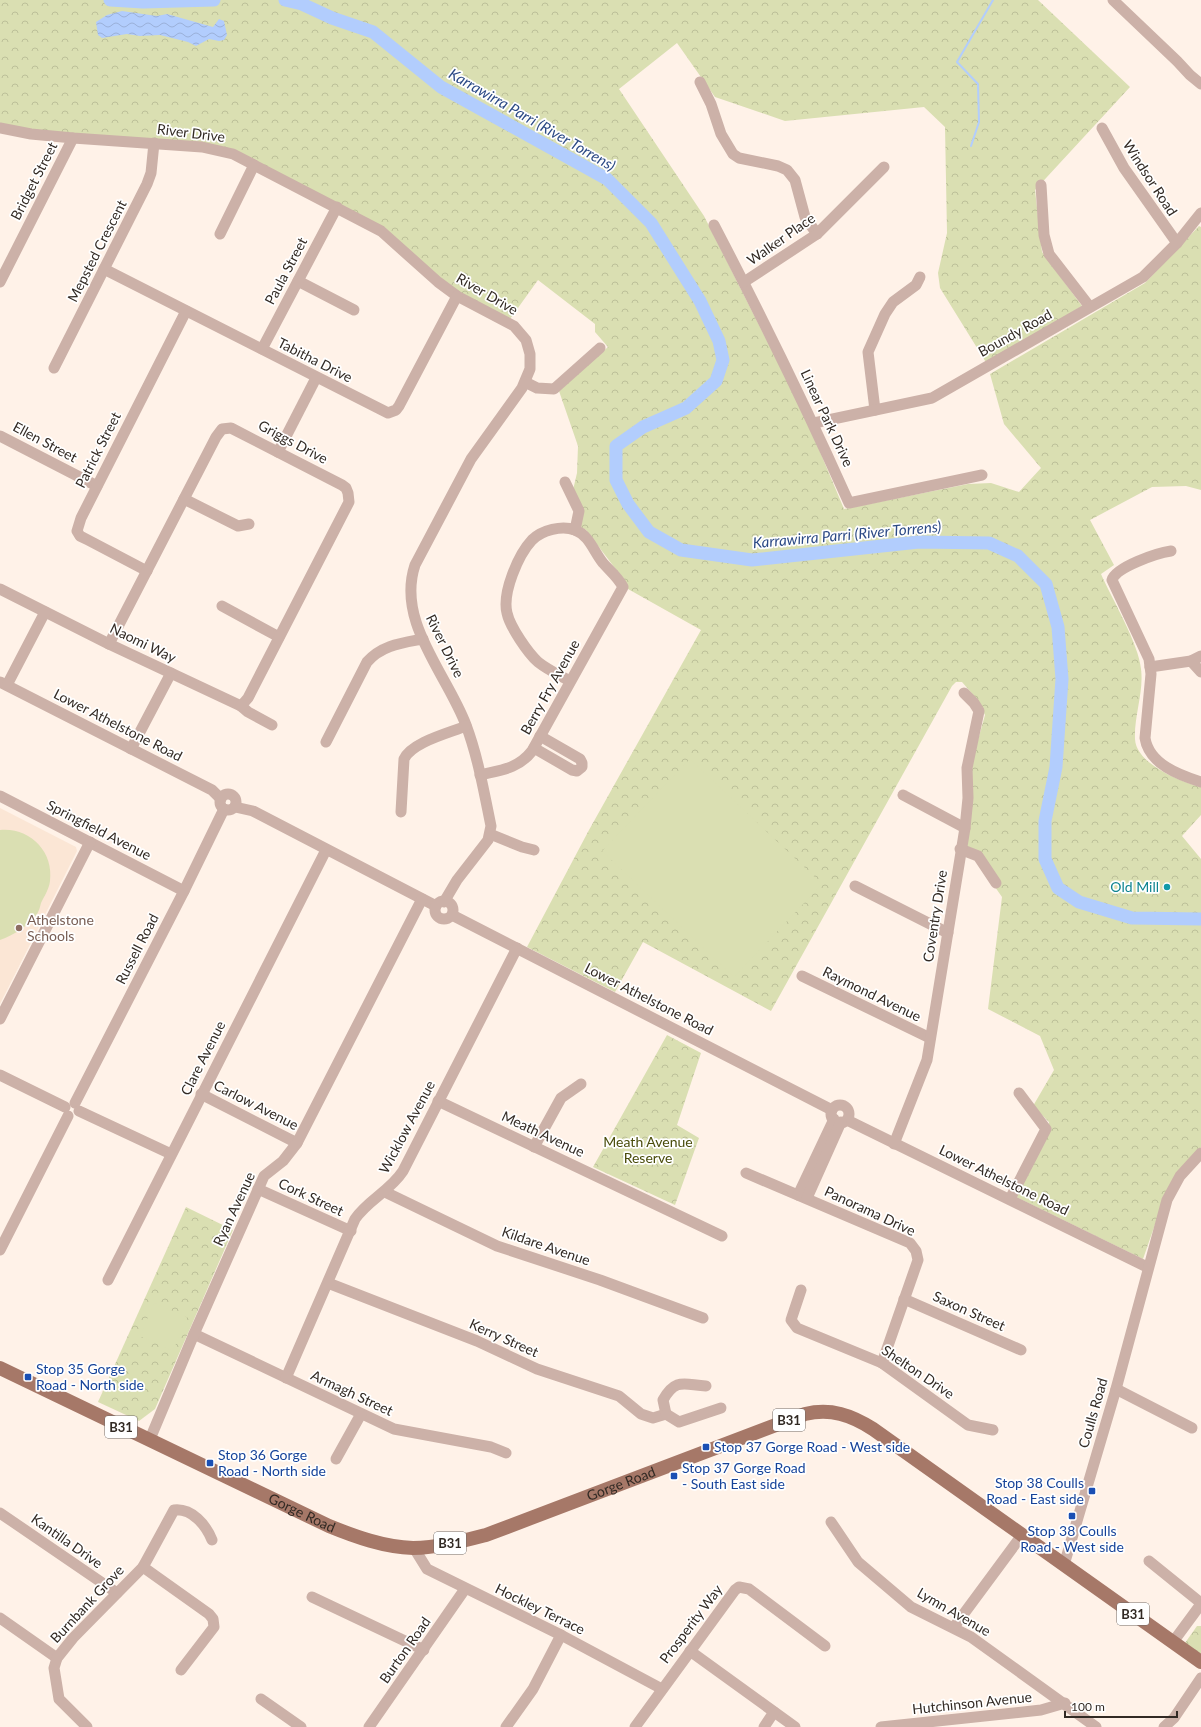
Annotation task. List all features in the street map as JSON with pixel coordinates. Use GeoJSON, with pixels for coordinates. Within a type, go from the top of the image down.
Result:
{"type":"FeatureCollection","features":[{"type":"Feature","properties":{"kind":"main road","name":"Gorge Road"},"geometry":{"type":"LineString","coordinates":[[0,1368],[82,1409],[150,1439],[344,1532],[367,1540],[414,1548],[450,1543],[486,1535],[791,1420],[816,1412],[826,1411],[848,1415],[860,1421],[1201,1662]]}},
{"type":"Feature","properties":{"kind":"street"},"geometry":{"type":"LineString","coordinates":[[1113,0],[1201,84]]}},
{"type":"Feature","properties":{"kind":"street"},"geometry":{"type":"LineString","coordinates":[[700,82],[712,104],[723,139],[732,154],[739,158],[778,166],[787,170],[795,180],[805,217],[818,234]]}},
{"type":"Feature","properties":{"kind":"street","name":"River Drive"},"geometry":{"type":"LineString","coordinates":[[0,128],[30,134],[214,149],[233,154],[381,231],[433,278],[457,296],[506,320],[520,332],[526,340],[530,354],[530,369],[525,382],[471,460],[411,577],[410,595],[415,621],[459,708],[466,726],[480,775],[491,826],[490,834]]}},
{"type":"Feature","properties":{"kind":"street","name":"Windsor Road"},"geometry":{"type":"LineString","coordinates":[[1102,128],[1124,168],[1177,243]]}},
{"type":"Feature","properties":{"kind":"street","name":"Bridget Street"},"geometry":{"type":"LineString","coordinates":[[0,282],[72,138]]}},
{"type":"Feature","properties":{"kind":"street","name":"Mepsted Crescent"},"geometry":{"type":"LineString","coordinates":[[54,368],[147,184],[151,173],[154,143]]}},
{"type":"Feature","properties":{"kind":"street"},"geometry":{"type":"LineString","coordinates":[[220,234],[254,165]]}},
{"type":"Feature","properties":{"kind":"street","name":"Walker Place"},"geometry":{"type":"LineString","coordinates":[[744,282],[818,234],[884,168]]}},
{"type":"Feature","properties":{"kind":"street"},"geometry":{"type":"LineString","coordinates":[[1041,185],[1044,235],[1049,254],[1090,307]]}},
{"type":"Feature","properties":{"kind":"street","name":"Paula Street"},"geometry":{"type":"LineString","coordinates":[[262,349],[337,207]]}},
{"type":"Feature","properties":{"kind":"street","name":"Boundy Road"},"geometry":{"type":"LineString","coordinates":[[814,423],[932,398],[1143,277],[1177,243],[1200,216]]}},
{"type":"Feature","properties":{"kind":"street","name":"Linear Park Drive"},"geometry":{"type":"LineString","coordinates":[[714,225],[814,423],[849,503],[982,475]]}},
{"type":"Feature","properties":{"kind":"street","name":"Tabitha Drive"},"geometry":{"type":"LineString","coordinates":[[104,269],[382,412],[392,412],[399,406],[457,296]]}},
{"type":"Feature","properties":{"kind":"street"},"geometry":{"type":"LineString","coordinates":[[875,410],[868,352],[885,314],[893,302],[916,285],[920,277]]}},
{"type":"Feature","properties":{"kind":"street"},"geometry":{"type":"LineString","coordinates":[[298,281],[354,310]]}},
{"type":"Feature","properties":{"kind":"street","name":"Patrick Street"},"geometry":{"type":"LineString","coordinates":[[147,571],[80,536],[77,531],[81,518],[186,311]]}},
{"type":"Feature","properties":{"kind":"street"},"geometry":{"type":"LineString","coordinates":[[525,382],[537,388],[554,389],[600,348]]}},
{"type":"Feature","properties":{"kind":"street"},"geometry":{"type":"LineString","coordinates":[[278,452],[316,378]]}},
{"type":"Feature","properties":{"kind":"street","name":"Griggs Drive"},"geometry":{"type":"LineString","coordinates":[[109,644],[216,437],[222,429],[232,428],[342,485],[346,488],[349,497],[348,502],[248,698],[241,706]]}},
{"type":"Feature","properties":{"kind":"street","name":"Ellen Street"},"geometry":{"type":"LineString","coordinates":[[0,436],[97,486]]}},
{"type":"Feature","properties":{"kind":"street"},"geometry":{"type":"LineString","coordinates":[[565,482],[579,511],[578,522],[575,530],[570,528],[555,529],[533,539],[509,581],[505,604],[510,623],[537,661],[570,681]]}},
{"type":"Feature","properties":{"kind":"street"},"geometry":{"type":"LineString","coordinates":[[184,499],[238,526],[249,524]]}},
{"type":"Feature","properties":{"kind":"street","name":"Berry Fry Avenue"},"geometry":{"type":"LineString","coordinates":[[480,775],[515,766],[526,758],[534,748],[623,587],[586,538],[575,530]]}},
{"type":"Feature","properties":{"kind":"street"},"geometry":{"type":"LineString","coordinates":[[1171,551],[1147,556],[1116,574],[1112,580],[1146,651],[1150,667],[1145,738],[1146,745],[1150,753],[1166,767],[1183,777],[1201,782]]}},
{"type":"Feature","properties":{"kind":"street","name":"Naomi Way"},"geometry":{"type":"LineString","coordinates":[[0,589],[109,644],[241,706],[248,712],[272,725]]}},
{"type":"Feature","properties":{"kind":"street"},"geometry":{"type":"LineString","coordinates":[[222,606],[279,637]]}},
{"type":"Feature","properties":{"kind":"street"},"geometry":{"type":"LineString","coordinates":[[3,683],[45,612]]}},
{"type":"Feature","properties":{"kind":"street"},"geometry":{"type":"LineString","coordinates":[[326,742],[367,662],[373,655],[387,647],[423,639]]}},
{"type":"Feature","properties":{"kind":"street"},"geometry":{"type":"LineString","coordinates":[[1150,667],[1196,659],[1201,672]]}},
{"type":"Feature","properties":{"kind":"street"},"geometry":{"type":"LineString","coordinates":[[130,749],[171,673]]}},
{"type":"Feature","properties":{"kind":"street","name":"Lower Athelstone Road"},"geometry":{"type":"LineString","coordinates":[[3,683],[212,790],[227,805],[253,812],[422,899],[446,907],[517,948],[838,1118],[1010,1199],[1147,1267]]}},
{"type":"Feature","properties":{"kind":"street","name":"Coventry Drive"},"geometry":{"type":"LineString","coordinates":[[894,1144],[927,1060],[960,849],[965,828],[968,798],[967,768],[979,711],[974,702],[964,693]]}},
{"type":"Feature","properties":{"kind":"street"},"geometry":{"type":"LineString","coordinates":[[402,812],[404,759],[406,754],[420,744],[466,726]]}},
{"type":"Feature","properties":{"kind":"street"},"geometry":{"type":"LineString","coordinates":[[534,748],[572,770],[577,771],[582,767],[580,759],[540,736]]}},
{"type":"Feature","properties":{"kind":"street"},"geometry":{"type":"LineString","coordinates":[[903,795],[965,828]]}},
{"type":"Feature","properties":{"kind":"street","name":"Springfield Avenue"},"geometry":{"type":"LineString","coordinates":[[0,796],[184,890]]}},
{"type":"Feature","properties":{"kind":"street","name":"Russell Road"},"geometry":{"type":"LineString","coordinates":[[0,1250],[227,805]]}},
{"type":"Feature","properties":{"kind":"street"},"geometry":{"type":"LineString","coordinates":[[446,907],[456,880],[465,871],[488,840],[490,834],[522,847],[534,850]]}},
{"type":"Feature","properties":{"kind":"street"},"geometry":{"type":"LineString","coordinates":[[0,1019],[90,842]]}},
{"type":"Feature","properties":{"kind":"street"},"geometry":{"type":"LineString","coordinates":[[960,849],[978,856],[996,883]]}},
{"type":"Feature","properties":{"kind":"street","name":"Clare Avenue"},"geometry":{"type":"LineString","coordinates":[[108,1280],[326,850]]}},
{"type":"Feature","properties":{"kind":"street"},"geometry":{"type":"LineString","coordinates":[[856,886],[948,933]]}},
{"type":"Feature","properties":{"kind":"street","name":"Ryan Avenue"},"geometry":{"type":"LineString","coordinates":[[150,1439],[194,1334],[264,1176],[283,1161],[297,1143],[422,899]]}},
{"type":"Feature","properties":{"kind":"street","name":"Wicklow Avenue"},"geometry":{"type":"LineString","coordinates":[[286,1378],[355,1219],[364,1208],[394,1184],[403,1171],[517,948]]}},
{"type":"Feature","properties":{"kind":"street","name":"Raymond Avenue"},"geometry":{"type":"LineString","coordinates":[[802,976],[930,1038]]}},
{"type":"Feature","properties":{"kind":"street"},"geometry":{"type":"LineString","coordinates":[[0,1075],[171,1154]]}},
{"type":"Feature","properties":{"kind":"street"},"geometry":{"type":"LineString","coordinates":[[534,1147],[561,1098],[581,1084]]}},
{"type":"Feature","properties":{"kind":"street"},"geometry":{"type":"LineString","coordinates":[[1010,1199],[1046,1129],[1019,1093]]}},
{"type":"Feature","properties":{"kind":"street","name":"Carlow Avenue"},"geometry":{"type":"LineString","coordinates":[[201,1094],[297,1143]]}},
{"type":"Feature","properties":{"kind":"street","name":"Meath Avenue"},"geometry":{"type":"LineString","coordinates":[[438,1101],[722,1236]]}},
{"type":"Feature","properties":{"kind":"street"},"geometry":{"type":"LineString","coordinates":[[802,1197],[838,1118]]}},
{"type":"Feature","properties":{"kind":"street","name":"Coulls Road"},"geometry":{"type":"LineString","coordinates":[[1064,1565],[1116,1389],[1164,1206],[1172,1187],[1201,1153]]}},
{"type":"Feature","properties":{"kind":"street","name":"Panorama Drive"},"geometry":{"type":"LineString","coordinates":[[746,1172],[910,1243],[916,1251],[918,1260],[882,1363]]}},
{"type":"Feature","properties":{"kind":"street","name":"Cork Street"},"geometry":{"type":"LineString","coordinates":[[258,1189],[351,1231]]}},
{"type":"Feature","properties":{"kind":"street","name":"Kildare Avenue"},"geometry":{"type":"LineString","coordinates":[[385,1192],[497,1246],[600,1280],[702,1318]]}},
{"type":"Feature","properties":{"kind":"street","name":"Kerry Street"},"geometry":{"type":"LineString","coordinates":[[328,1283],[477,1342],[537,1369],[619,1396],[641,1414],[652,1418],[666,1414],[679,1422],[721,1408]]}},
{"type":"Feature","properties":{"kind":"street","name":"Shelton Drive"},"geometry":{"type":"LineString","coordinates":[[801,1290],[791,1320],[797,1328],[882,1363],[968,1425],[993,1430]]}},
{"type":"Feature","properties":{"kind":"street","name":"Saxon Street"},"geometry":{"type":"LineString","coordinates":[[904,1299],[1021,1350]]}},
{"type":"Feature","properties":{"kind":"street","name":"Armagh Street"},"geometry":{"type":"LineString","coordinates":[[194,1334],[394,1429],[491,1447],[506,1454]]}},
{"type":"Feature","properties":{"kind":"street"},"geometry":{"type":"LineString","coordinates":[[666,1414],[663,1400],[672,1388],[689,1383],[706,1386]]}},
{"type":"Feature","properties":{"kind":"street"},"geometry":{"type":"LineString","coordinates":[[1116,1389],[1192,1428]]}},
{"type":"Feature","properties":{"kind":"street"},"geometry":{"type":"LineString","coordinates":[[336,1460],[361,1414]]}},
{"type":"Feature","properties":{"kind":"street"},"geometry":{"type":"LineString","coordinates":[[143,1567],[174,1510],[182,1509],[202,1522],[212,1540]]}},
{"type":"Feature","properties":{"kind":"street","name":"Kantilla Drive"},"geometry":{"type":"LineString","coordinates":[[0,1513],[117,1593]]}},
{"type":"Feature","properties":{"kind":"street","name":"Lymn Avenue"},"geometry":{"type":"LineString","coordinates":[[831,1522],[858,1562],[911,1607],[954,1627],[1065,1703],[1096,1727]]}},
{"type":"Feature","properties":{"kind":"street"},"geometry":{"type":"LineString","coordinates":[[954,1627],[1022,1535]]}},
{"type":"Feature","properties":{"kind":"street","name":"Hockley Terrace"},"geometry":{"type":"LineString","coordinates":[[414,1548],[427,1569],[561,1635],[662,1689]]}},
{"type":"Feature","properties":{"kind":"street"},"geometry":{"type":"LineString","coordinates":[[1149,1561],[1201,1604],[1173,1642]]}},
{"type":"Feature","properties":{"kind":"street","name":"Burnbank Grove"},"geometry":{"type":"LineString","coordinates":[[87,1727],[59,1699],[54,1668],[57,1658],[73,1638],[143,1567],[209,1614],[213,1619],[214,1627],[181,1670]]}},
{"type":"Feature","properties":{"kind":"street","name":"Prosperity Way"},"geometry":{"type":"LineString","coordinates":[[635,1727],[735,1590],[739,1587],[749,1590],[825,1646]]}},
{"type":"Feature","properties":{"kind":"street","name":"Burton Road"},"geometry":{"type":"LineString","coordinates":[[370,1727],[465,1589]]}},
{"type":"Feature","properties":{"kind":"street"},"geometry":{"type":"LineString","coordinates":[[312,1597],[424,1650]]}},
{"type":"Feature","properties":{"kind":"street"},"geometry":{"type":"LineString","coordinates":[[0,1618],[57,1658]]}},
{"type":"Feature","properties":{"kind":"street"},"geometry":{"type":"LineString","coordinates":[[506,1727],[533,1689],[561,1635]]}},
{"type":"Feature","properties":{"kind":"street"},"geometry":{"type":"LineString","coordinates":[[690,1651],[795,1727]]}},
{"type":"Feature","properties":{"kind":"street"},"geometry":{"type":"LineString","coordinates":[[1164,1727],[1175,1723],[1201,1678]]}},
{"type":"Feature","properties":{"kind":"street"},"geometry":{"type":"LineString","coordinates":[[261,1699],[300,1727]]}},
{"type":"Feature","properties":{"kind":"street","name":"Hutchinson Avenue"},"geometry":{"type":"LineString","coordinates":[[881,1727],[1041,1710],[1065,1703]]}},
{"type":"Feature","properties":{"kind":"street"},"geometry":{"type":"LineString","coordinates":[[764,1727],[774,1712]]}},
{"type":"Feature","properties":{"kind":"shaded area","name":"Athelstone Schools"},"geometry":{"type":"Polygon","coordinates":[[[0,808],[76,847],[77,851],[0,1004],[0,808]]]}},
{"type":"Feature","properties":{"kind":"green space"},"geometry":{"type":"Polygon","coordinates":[[[0,0],[1038,0],[1130,87],[1035,190],[1042,252],[1082,306],[987,364],[940,288],[938,273],[947,233],[945,127],[924,107],[785,121],[715,97],[677,43],[619,89],[704,216],[805,416],[844,509],[968,484],[991,483],[1019,492],[1041,468],[1004,424],[990,374],[1145,283],[1199,226],[1201,227],[1201,490],[1186,486],[1152,487],[1090,520],[1114,565],[1101,574],[1130,635],[1139,659],[1142,678],[1135,730],[1137,748],[1151,764],[1182,781],[1201,787],[1201,815],[1182,836],[1201,859],[1201,1147],[1167,1190],[1143,1259],[1016,1197],[1049,1133],[1049,1122],[1033,1106],[1054,1070],[1040,1036],[988,1009],[1002,897],[967,847],[971,765],[985,715],[975,697],[962,682],[956,682],[952,686],[771,1011],[643,942],[615,992],[527,947],[589,830],[701,630],[628,589],[624,580],[586,530],[580,527],[573,490],[577,473],[578,446],[559,391],[608,347],[595,332],[595,324],[538,280],[510,319],[459,292],[439,277],[383,229],[236,152],[22,129],[0,124],[0,0]]]}},
{"type":"Feature","properties":{"kind":"green space"},"geometry":{"type":"Polygon","coordinates":[[[690,759],[822,884],[734,977],[602,851],[690,759]]]}},
{"type":"Feature","properties":{"kind":"green space"},"geometry":{"type":"Polygon","coordinates":[[[0,830],[21,832],[37,843],[44,851],[48,860],[50,881],[49,887],[37,914],[20,930],[0,940],[0,830]]]}},
{"type":"Feature","properties":{"kind":"green space","name":"Meath Avenue Reserve"},"geometry":{"type":"Polygon","coordinates":[[[667,1035],[701,1053],[677,1125],[699,1138],[675,1205],[593,1167],[667,1035]]]}},
{"type":"Feature","properties":{"kind":"green space"},"geometry":{"type":"Polygon","coordinates":[[[186,1207],[233,1230],[155,1409],[139,1421],[98,1402],[186,1207]]]}},
{"type":"Feature","properties":{"kind":"green space"},"geometry":{"type":"Polygon","coordinates":[[[154,1303],[187,1317],[173,1351],[140,1336],[154,1303]]]}},
{"type":"Feature","properties":{"kind":"green space"},"geometry":{"type":"Polygon","coordinates":[[[1197,1626],[1201,1626],[1201,1654],[1185,1643],[1197,1626]]]}},
{"type":"Feature","properties":{"kind":"water"},"geometry":{"type":"Polygon","coordinates":[[[122,11],[157,16],[167,14],[213,27],[219,19],[224,21],[227,35],[224,40],[219,41],[209,39],[196,46],[188,42],[160,35],[140,36],[127,34],[102,38],[98,35],[96,22],[107,15],[122,11]]]}},
{"type":"Feature","properties":{"kind":"waterway","name":"Karrawirra Parri (River Torrens)"},"geometry":{"type":"LineString","coordinates":[[110,0],[143,2],[214,0]]}},
{"type":"Feature","properties":{"kind":"waterway","name":"Karrawirra Parri (River Torrens)"},"geometry":{"type":"LineString","coordinates":[[285,0],[302,4],[332,18],[373,32],[441,87],[607,179],[651,223],[700,301],[719,341],[723,360],[716,381],[686,408],[643,427],[616,446],[616,480],[628,504],[649,532],[681,550],[752,560],[919,542],[989,543],[1018,556],[1046,584],[1058,627],[1062,679],[1056,767],[1045,821],[1045,859],[1058,888],[1079,902],[1132,918],[1201,919]]}},
{"type":"Feature","properties":{"kind":"waterway"},"geometry":{"type":"LineString","coordinates":[[971,146],[979,122],[978,84],[957,62],[993,0]]}},
{"type":"Feature","properties":{"kind":"place","name":"Old Mill"},"geometry":{"type":"Point","coordinates":[1167,887]}},
{"type":"Feature","properties":{"kind":"place","name":"Athelstone Schools"},"geometry":{"type":"Point","coordinates":[19,928]}},
{"type":"Feature","properties":{"kind":"place","name":"Stop 35 Gorge Road - North side"},"geometry":{"type":"Point","coordinates":[28,1377]}},
{"type":"Feature","properties":{"kind":"place","name":"Stop 37 Gorge Road - West side"},"geometry":{"type":"Point","coordinates":[706,1447]}},
{"type":"Feature","properties":{"kind":"place","name":"Stop 36 Gorge Road - North side"},"geometry":{"type":"Point","coordinates":[210,1463]}},
{"type":"Feature","properties":{"kind":"place","name":"Stop 37 Gorge Road - South East side"},"geometry":{"type":"Point","coordinates":[674,1476]}},
{"type":"Feature","properties":{"kind":"place","name":"Stop 38 Coulls Road - East side"},"geometry":{"type":"Point","coordinates":[1092,1491]}},
{"type":"Feature","properties":{"kind":"place","name":"Stop 38 Coulls Road - West side"},"geometry":{"type":"Point","coordinates":[1072,1516]}}]}
